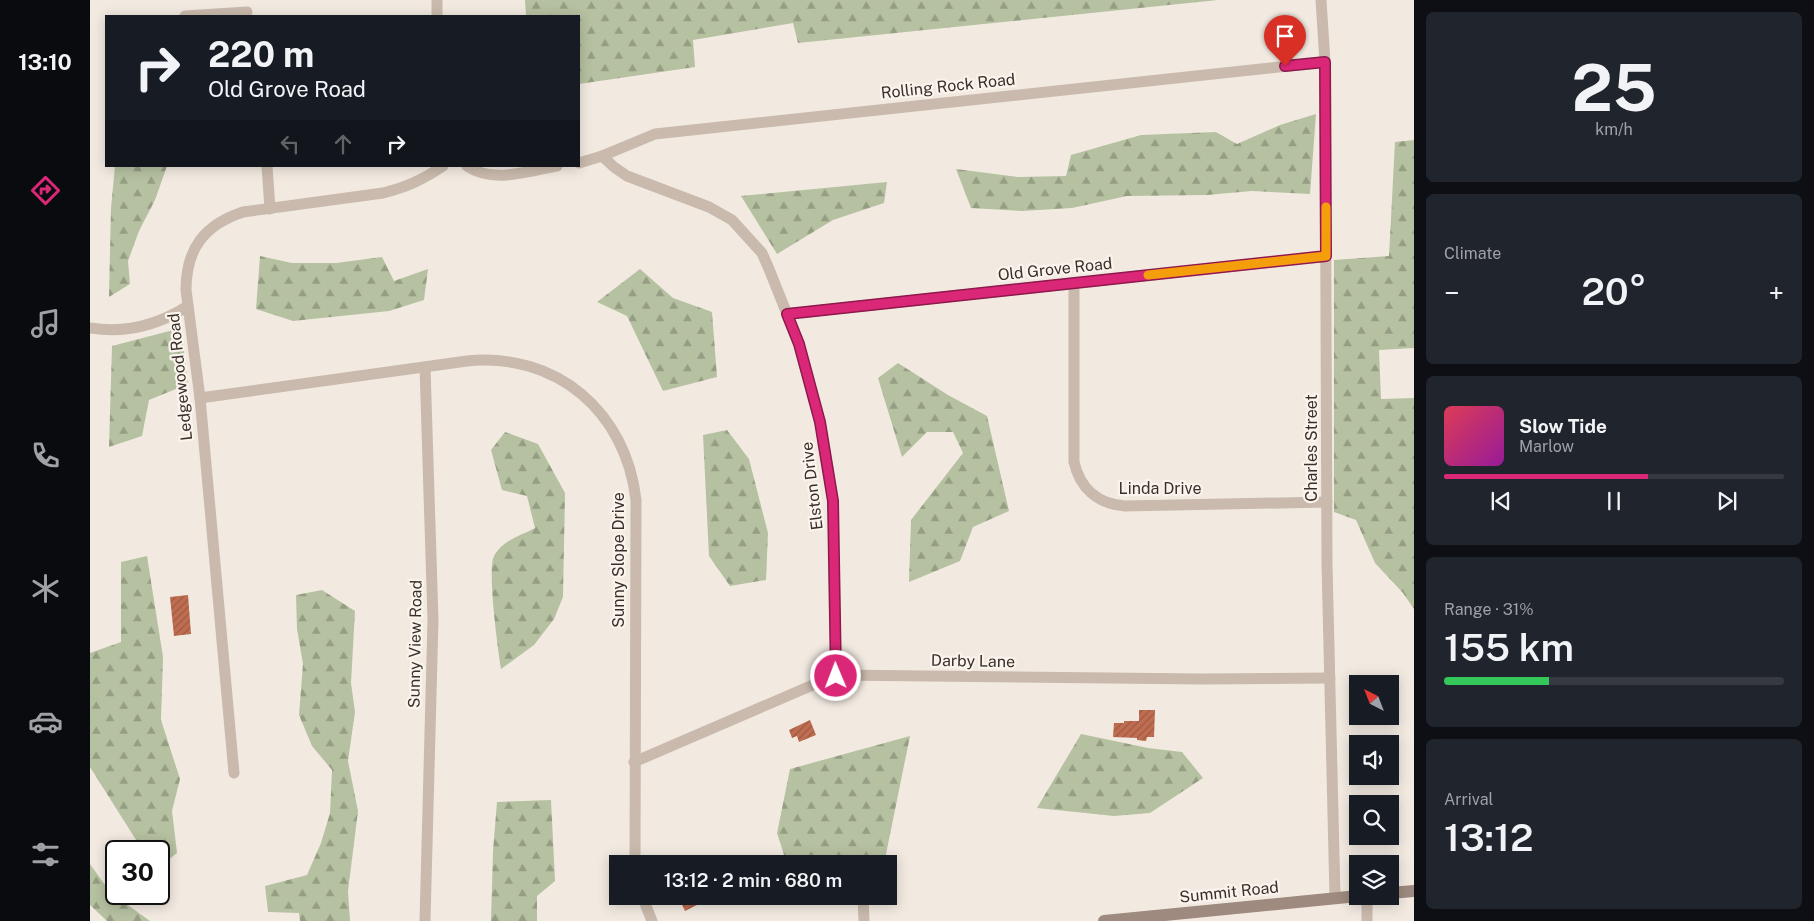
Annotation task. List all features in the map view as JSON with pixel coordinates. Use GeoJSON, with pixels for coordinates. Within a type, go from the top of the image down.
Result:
{"type":"FeatureCollection","features":[{"type":"Feature","properties":{"kind":"main road"},"geometry":{"type":"LineString","coordinates":[[1399,892],[1414,891]]}},
{"type":"Feature","properties":{"kind":"main road","name":"Summit Road"},"geometry":{"type":"LineString","coordinates":[[1104,921],[1189,917],[1349,896]]}},
{"type":"Feature","properties":{"kind":"street"},"geometry":{"type":"LineString","coordinates":[[216,15],[247,14],[244,0]]}},
{"type":"Feature","properties":{"kind":"street"},"geometry":{"type":"LineString","coordinates":[[437,0],[438,15]]}},
{"type":"Feature","properties":{"kind":"street","name":"Charles Street"},"geometry":{"type":"LineString","coordinates":[[1321,0],[1325,62],[1327,502],[1335,897]]}},
{"type":"Feature","properties":{"kind":"street","name":"Rolling Rock Road"},"geometry":{"type":"LineString","coordinates":[[580,163],[602,156],[655,134],[1325,62]]}},
{"type":"Feature","properties":{"kind":"street","name":"Elston Drive"},"geometry":{"type":"LineString","coordinates":[[602,156],[627,176],[709,208],[732,220],[762,253],[799,344],[820,422],[833,501],[836,676]]}},
{"type":"Feature","properties":{"kind":"street"},"geometry":{"type":"LineString","coordinates":[[267,167],[270,209]]}},
{"type":"Feature","properties":{"kind":"street","name":"Ledgewood Road"},"geometry":{"type":"LineString","coordinates":[[234,773],[200,398],[188,306],[186,275],[189,260],[205,234],[216,224],[229,217],[243,212],[383,193],[406,188],[442,167]]}},
{"type":"Feature","properties":{"kind":"street"},"geometry":{"type":"LineString","coordinates":[[469,167],[488,175],[500,175],[551,167]]}},
{"type":"Feature","properties":{"kind":"street","name":"Old Grove Road"},"geometry":{"type":"LineString","coordinates":[[787,314],[1326,256]]}},
{"type":"Feature","properties":{"kind":"street","name":"Linda Drive"},"geometry":{"type":"LineString","coordinates":[[1074,283],[1074,462],[1081,481],[1095,497],[1114,505],[1125,506],[1327,502]]}},
{"type":"Feature","properties":{"kind":"street"},"geometry":{"type":"LineString","coordinates":[[90,328],[112,330],[139,328],[164,320],[188,306]]}},
{"type":"Feature","properties":{"kind":"street","name":"Sunny Slope Drive"},"geometry":{"type":"LineString","coordinates":[[200,398],[476,360],[492,360],[523,364],[538,369],[566,383],[591,402],[611,426],[619,440],[631,469],[636,500],[635,855]]}},
{"type":"Feature","properties":{"kind":"street","name":"Sunny View Road"},"geometry":{"type":"LineString","coordinates":[[425,367],[433,620],[425,921]]}},
{"type":"Feature","properties":{"kind":"street","name":"Darby Lane"},"geometry":{"type":"LineString","coordinates":[[634,762],[836,676],[1202,679],[1330,678]]}},
{"type":"Feature","properties":{"kind":"street"},"geometry":{"type":"LineString","coordinates":[[646,905],[652,921]]}},
{"type":"Feature","properties":{"kind":"street"},"geometry":{"type":"LineString","coordinates":[[863,905],[864,921]]}},
{"type":"Feature","properties":{"kind":"street"},"geometry":{"type":"LineString","coordinates":[[1367,905],[1367,921]]}},
{"type":"Feature","properties":{"kind":"green space"},"geometry":{"type":"Polygon","coordinates":[[[525,0],[1218,0],[798,43],[793,23],[693,40],[695,67],[580,84],[580,15],[526,15],[525,0]]]}},
{"type":"Feature","properties":{"kind":"green space"},"geometry":{"type":"Polygon","coordinates":[[[1316,114],[1310,194],[1252,191],[1207,195],[1127,196],[1072,208],[1022,211],[971,208],[956,169],[1018,177],[1066,176],[1071,155],[1141,135],[1216,132],[1237,144],[1280,125],[1316,114]]]}},
{"type":"Feature","properties":{"kind":"green space"},"geometry":{"type":"Polygon","coordinates":[[[1414,140],[1414,348],[1379,350],[1381,399],[1414,398],[1414,609],[1403,593],[1375,563],[1356,520],[1334,512],[1334,260],[1389,256],[1395,142],[1414,140]]]}},
{"type":"Feature","properties":{"kind":"green space"},"geometry":{"type":"Polygon","coordinates":[[[115,167],[167,167],[155,200],[139,231],[128,261],[130,284],[109,297],[111,208],[115,167]]]}},
{"type":"Feature","properties":{"kind":"green space"},"geometry":{"type":"Polygon","coordinates":[[[887,182],[884,203],[833,220],[777,254],[741,196],[887,182]]]}},
{"type":"Feature","properties":{"kind":"green space"},"geometry":{"type":"Polygon","coordinates":[[[260,256],[292,263],[336,263],[382,257],[394,281],[428,269],[424,300],[389,311],[293,321],[256,309],[260,256]]]}},
{"type":"Feature","properties":{"kind":"green space"},"geometry":{"type":"Polygon","coordinates":[[[640,269],[673,298],[712,312],[717,377],[663,391],[627,316],[597,302],[640,269]]]}},
{"type":"Feature","properties":{"kind":"green space"},"geometry":{"type":"Polygon","coordinates":[[[181,328],[188,384],[149,400],[142,436],[109,447],[112,346],[181,328]]]}},
{"type":"Feature","properties":{"kind":"green space"},"geometry":{"type":"Polygon","coordinates":[[[898,363],[948,395],[987,416],[1009,511],[973,527],[960,561],[909,582],[911,520],[963,453],[953,432],[927,432],[902,457],[878,378],[898,363]]]}},
{"type":"Feature","properties":{"kind":"green space"},"geometry":{"type":"Polygon","coordinates":[[[727,430],[749,459],[768,533],[766,580],[730,586],[709,556],[703,435],[727,430]]]}},
{"type":"Feature","properties":{"kind":"green space"},"geometry":{"type":"Polygon","coordinates":[[[505,432],[538,444],[565,493],[563,597],[554,619],[534,645],[501,669],[492,593],[492,564],[494,556],[502,546],[535,528],[527,496],[502,490],[491,450],[505,432]]]}},
{"type":"Feature","properties":{"kind":"green space"},"geometry":{"type":"Polygon","coordinates":[[[147,556],[163,657],[161,720],[180,779],[172,811],[177,853],[170,858],[170,840],[136,840],[90,767],[90,653],[121,642],[121,562],[147,556]]]}},
{"type":"Feature","properties":{"kind":"green space"},"geometry":{"type":"Polygon","coordinates":[[[322,590],[355,611],[351,683],[355,712],[348,761],[358,811],[348,891],[350,921],[300,921],[299,913],[268,912],[265,886],[307,875],[321,843],[330,813],[332,770],[312,746],[299,715],[303,664],[297,629],[296,595],[322,590]]]}},
{"type":"Feature","properties":{"kind":"green space"},"geometry":{"type":"Polygon","coordinates":[[[1081,734],[1148,748],[1182,752],[1203,778],[1150,813],[1114,816],[1037,808],[1081,734]]]}},
{"type":"Feature","properties":{"kind":"green space"},"geometry":{"type":"Polygon","coordinates":[[[910,736],[886,855],[784,855],[777,833],[790,769],[910,736]]]}},
{"type":"Feature","properties":{"kind":"green space"},"geometry":{"type":"Polygon","coordinates":[[[551,800],[555,881],[537,896],[537,921],[491,921],[493,851],[497,802],[551,800]]]}},
{"type":"Feature","properties":{"kind":"green space"},"geometry":{"type":"Polygon","coordinates":[[[90,864],[105,885],[105,905],[128,905],[150,921],[107,921],[90,905],[90,864]]]}},
{"type":"Feature","properties":{"kind":"building"},"geometry":{"type":"Polygon","coordinates":[[[188,595],[191,634],[174,636],[170,597],[188,595]]]}},
{"type":"Feature","properties":{"kind":"building"},"geometry":{"type":"Polygon","coordinates":[[[1139,710],[1155,710],[1154,737],[1147,737],[1146,741],[1137,740],[1137,738],[1113,737],[1114,723],[1139,721],[1139,710]]]}},
{"type":"Feature","properties":{"kind":"building"},"geometry":{"type":"Polygon","coordinates":[[[810,720],[816,735],[799,742],[797,736],[792,738],[789,730],[810,720]]]}},
{"type":"Feature","properties":{"kind":"building"},"geometry":{"type":"Polygon","coordinates":[[[682,905],[697,905],[685,911],[682,905]]]}},
{"type":"Feature","properties":{"kind":"slow traffic"},"geometry":{"type":"LineString","coordinates":[[1148,275],[1326,256],[1326,207]]}},
{"type":"Feature","properties":{"kind":"route"},"geometry":{"type":"LineString","coordinates":[[836,676],[833,501],[820,422],[799,344],[787,314],[1326,256],[1325,62],[1285,66]]}}]}
